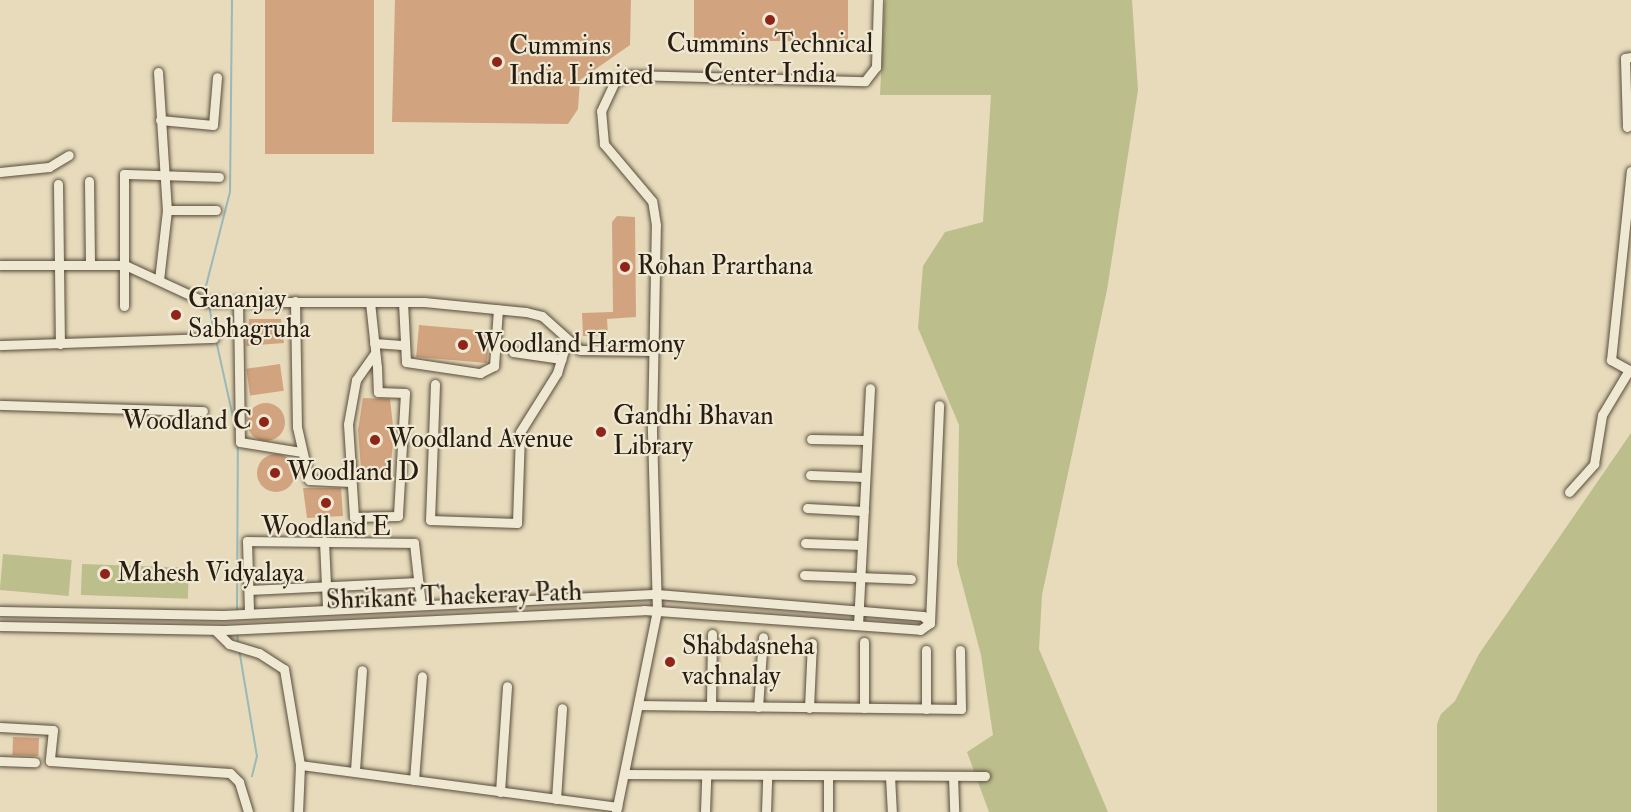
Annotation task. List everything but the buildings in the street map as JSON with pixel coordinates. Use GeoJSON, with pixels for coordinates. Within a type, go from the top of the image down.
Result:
{"type":"FeatureCollection","features":[{"type":"Feature","properties":{"kind":"street"},"geometry":{"type":"LineString","coordinates":[[300,765],[355,770],[617,809],[640,705],[657,611],[652,201],[604,144],[601,111],[615,81],[630,75],[865,81],[876,67],[878,0]]}},
{"type":"Feature","properties":{"kind":"street"},"geometry":{"type":"LineString","coordinates":[[1627,127],[1625,58],[1631,57]]}},
{"type":"Feature","properties":{"kind":"street"},"geometry":{"type":"LineString","coordinates":[[158,72],[161,174],[166,210],[159,280]]}},
{"type":"Feature","properties":{"kind":"street"},"geometry":{"type":"LineString","coordinates":[[160,120],[213,125],[217,77]]}},
{"type":"Feature","properties":{"kind":"street"},"geometry":{"type":"LineString","coordinates":[[0,172],[49,167],[69,154]]}},
{"type":"Feature","properties":{"kind":"street"},"geometry":{"type":"LineString","coordinates":[[1569,492],[1594,464],[1602,415],[1629,370],[1611,360],[1631,171]]}},
{"type":"Feature","properties":{"kind":"street"},"geometry":{"type":"LineString","coordinates":[[124,306],[124,174],[219,177]]}},
{"type":"Feature","properties":{"kind":"street"},"geometry":{"type":"LineString","coordinates":[[89,181],[90,265]]}},
{"type":"Feature","properties":{"kind":"street"},"geometry":{"type":"LineString","coordinates":[[58,184],[60,344]]}},
{"type":"Feature","properties":{"kind":"street"},"geometry":{"type":"LineString","coordinates":[[166,210],[216,210]]}},
{"type":"Feature","properties":{"kind":"street"},"geometry":{"type":"LineString","coordinates":[[0,265],[124,265],[209,302],[295,300],[403,302],[498,309],[542,316],[567,340],[586,351],[654,351]]}},
{"type":"Feature","properties":{"kind":"street"},"geometry":{"type":"LineString","coordinates":[[295,300],[302,452],[309,480],[351,482]]}},
{"type":"Feature","properties":{"kind":"street"},"geometry":{"type":"LineString","coordinates":[[238,302],[240,442],[302,452]]}},
{"type":"Feature","properties":{"kind":"street"},"geometry":{"type":"LineString","coordinates":[[370,302],[375,348],[378,392],[405,393],[398,516],[354,517],[351,482],[351,398],[375,348]]}},
{"type":"Feature","properties":{"kind":"street"},"geometry":{"type":"LineString","coordinates":[[403,302],[406,362],[490,372],[498,309]]}},
{"type":"Feature","properties":{"kind":"street"},"geometry":{"type":"LineString","coordinates":[[0,345],[214,338]]}},
{"type":"Feature","properties":{"kind":"street"},"geometry":{"type":"LineString","coordinates":[[435,384],[430,520],[517,523],[520,432],[561,359],[567,340]]}},
{"type":"Feature","properties":{"kind":"street"},"geometry":{"type":"LineString","coordinates":[[375,348],[405,345]]}},
{"type":"Feature","properties":{"kind":"street"},"geometry":{"type":"LineString","coordinates":[[513,352],[561,359]]}},
{"type":"Feature","properties":{"kind":"street"},"geometry":{"type":"LineString","coordinates":[[858,625],[870,388]]}},
{"type":"Feature","properties":{"kind":"street"},"geometry":{"type":"LineString","coordinates":[[0,405],[203,411]]}},
{"type":"Feature","properties":{"kind":"street"},"geometry":{"type":"LineString","coordinates":[[930,623],[939,405]]}},
{"type":"Feature","properties":{"kind":"street"},"geometry":{"type":"LineString","coordinates":[[811,439],[867,440]]}},
{"type":"Feature","properties":{"kind":"street"},"geometry":{"type":"LineString","coordinates":[[810,475],[865,477]]}},
{"type":"Feature","properties":{"kind":"street"},"geometry":{"type":"LineString","coordinates":[[807,508],[864,511]]}},
{"type":"Feature","properties":{"kind":"street"},"geometry":{"type":"LineString","coordinates":[[246,612],[249,590],[247,541],[414,543],[421,604]]}},
{"type":"Feature","properties":{"kind":"street"},"geometry":{"type":"LineString","coordinates":[[324,541],[327,608]]}},
{"type":"Feature","properties":{"kind":"street"},"geometry":{"type":"LineString","coordinates":[[805,543],[862,545]]}},
{"type":"Feature","properties":{"kind":"street"},"geometry":{"type":"LineString","coordinates":[[804,575],[911,579]]}},
{"type":"Feature","properties":{"kind":"street"},"geometry":{"type":"LineString","coordinates":[[249,590],[418,582]]}},
{"type":"Feature","properties":{"kind":"street","name":"Shrikant Thackeray Path"},"geometry":{"type":"LineString","coordinates":[[0,611],[223,615],[327,608],[657,594],[923,616],[930,623],[920,630],[657,611],[244,627],[220,630],[0,626]]}},
{"type":"Feature","properties":{"kind":"street"},"geometry":{"type":"LineString","coordinates":[[730,601],[730,616]]}},
{"type":"Feature","properties":{"kind":"street"},"geometry":{"type":"LineString","coordinates":[[220,630],[229,644],[259,653],[284,669],[300,765],[298,812]]}},
{"type":"Feature","properties":{"kind":"street"},"geometry":{"type":"LineString","coordinates":[[711,706],[712,634]]}},
{"type":"Feature","properties":{"kind":"street"},"geometry":{"type":"LineString","coordinates":[[758,707],[763,637]]}},
{"type":"Feature","properties":{"kind":"street"},"geometry":{"type":"LineString","coordinates":[[864,642],[864,708]]}},
{"type":"Feature","properties":{"kind":"street"},"geometry":{"type":"LineString","coordinates":[[809,708],[812,643]]}},
{"type":"Feature","properties":{"kind":"street"},"geometry":{"type":"LineString","coordinates":[[926,650],[926,709]]}},
{"type":"Feature","properties":{"kind":"street"},"geometry":{"type":"LineString","coordinates":[[640,705],[961,709],[960,650]]}},
{"type":"Feature","properties":{"kind":"street"},"geometry":{"type":"LineString","coordinates":[[355,770],[362,670]]}},
{"type":"Feature","properties":{"kind":"street"},"geometry":{"type":"LineString","coordinates":[[414,780],[422,676]]}},
{"type":"Feature","properties":{"kind":"street"},"geometry":{"type":"LineString","coordinates":[[500,792],[507,686]]}},
{"type":"Feature","properties":{"kind":"street"},"geometry":{"type":"LineString","coordinates":[[556,799],[562,708]]}},
{"type":"Feature","properties":{"kind":"street"},"geometry":{"type":"LineString","coordinates":[[0,727],[53,730],[50,761],[230,773],[239,782],[248,812]]}},
{"type":"Feature","properties":{"kind":"street"},"geometry":{"type":"LineString","coordinates":[[0,761],[35,762]]}},
{"type":"Feature","properties":{"kind":"street"},"geometry":{"type":"LineString","coordinates":[[625,774],[984,776]]}},
{"type":"Feature","properties":{"kind":"street"},"geometry":{"type":"LineString","coordinates":[[705,812],[706,775]]}},
{"type":"Feature","properties":{"kind":"street"},"geometry":{"type":"LineString","coordinates":[[766,812],[767,775]]}},
{"type":"Feature","properties":{"kind":"street"},"geometry":{"type":"LineString","coordinates":[[828,776],[828,812]]}},
{"type":"Feature","properties":{"kind":"street"},"geometry":{"type":"LineString","coordinates":[[890,776],[892,812]]}},
{"type":"Feature","properties":{"kind":"street"},"geometry":{"type":"LineString","coordinates":[[953,776],[954,812]]}},
{"type":"Feature","properties":{"kind":"green space"},"geometry":{"type":"Polygon","coordinates":[[[885,0],[1132,0],[1138,90],[1107,290],[1042,595],[1039,649],[1108,812],[989,812],[967,752],[993,735],[981,655],[957,564],[959,425],[918,328],[923,266],[945,232],[983,222],[991,95],[880,95],[885,0]]]}},
{"type":"Feature","properties":{"kind":"green space"},"geometry":{"type":"Polygon","coordinates":[[[1631,433],[1631,812],[1437,812],[1437,724],[1441,714],[1455,701],[1479,654],[1631,433]]]}},
{"type":"Feature","properties":{"kind":"green space"},"geometry":{"type":"Polygon","coordinates":[[[3,554],[72,560],[69,596],[0,590],[3,554]]]}},
{"type":"Feature","properties":{"kind":"green space"},"geometry":{"type":"Polygon","coordinates":[[[82,564],[189,568],[188,599],[81,595],[82,564]]]}},
{"type":"Feature","properties":{"kind":"waterway"},"geometry":{"type":"LineString","coordinates":[[208,299],[206,286],[230,192],[232,0]]}},
{"type":"Feature","properties":{"kind":"waterway"},"geometry":{"type":"LineString","coordinates":[[209,305],[214,334]]}},
{"type":"Feature","properties":{"kind":"waterway"},"geometry":{"type":"LineString","coordinates":[[216,340],[236,431]]}},
{"type":"Feature","properties":{"kind":"waterway"},"geometry":{"type":"LineString","coordinates":[[237,610],[238,445]]}},
{"type":"Feature","properties":{"kind":"waterway"},"geometry":{"type":"LineString","coordinates":[[237,631],[238,643]]}},
{"type":"Feature","properties":{"kind":"waterway"},"geometry":{"type":"LineString","coordinates":[[239,649],[257,756],[252,776]]}},
{"type":"Feature","properties":{"kind":"place","name":"Cummins Technical Center India"},"geometry":{"type":"Point","coordinates":[770,20]}},
{"type":"Feature","properties":{"kind":"place","name":"Cummins India Limited"},"geometry":{"type":"Point","coordinates":[497,62]}},
{"type":"Feature","properties":{"kind":"place","name":"Rohan Prarthana"},"geometry":{"type":"Point","coordinates":[625,267]}},
{"type":"Feature","properties":{"kind":"place","name":"Gananjay Sabhagruha"},"geometry":{"type":"Point","coordinates":[176,315]}},
{"type":"Feature","properties":{"kind":"place","name":"Woodland Harmony"},"geometry":{"type":"Point","coordinates":[463,345]}},
{"type":"Feature","properties":{"kind":"place","name":"Woodland C"},"geometry":{"type":"Point","coordinates":[264,422]}},
{"type":"Feature","properties":{"kind":"place","name":"Gandhi Bhavan Library"},"geometry":{"type":"Point","coordinates":[601,432]}},
{"type":"Feature","properties":{"kind":"place","name":"Woodland Avenue"},"geometry":{"type":"Point","coordinates":[375,440]}},
{"type":"Feature","properties":{"kind":"place","name":"Woodland D"},"geometry":{"type":"Point","coordinates":[275,473]}},
{"type":"Feature","properties":{"kind":"place","name":"Woodland E"},"geometry":{"type":"Point","coordinates":[326,503]}},
{"type":"Feature","properties":{"kind":"place","name":"Mahesh Vidyalaya"},"geometry":{"type":"Point","coordinates":[105,574]}},
{"type":"Feature","properties":{"kind":"place","name":"Shabdasneha vachnalay"},"geometry":{"type":"Point","coordinates":[670,662]}}]}
